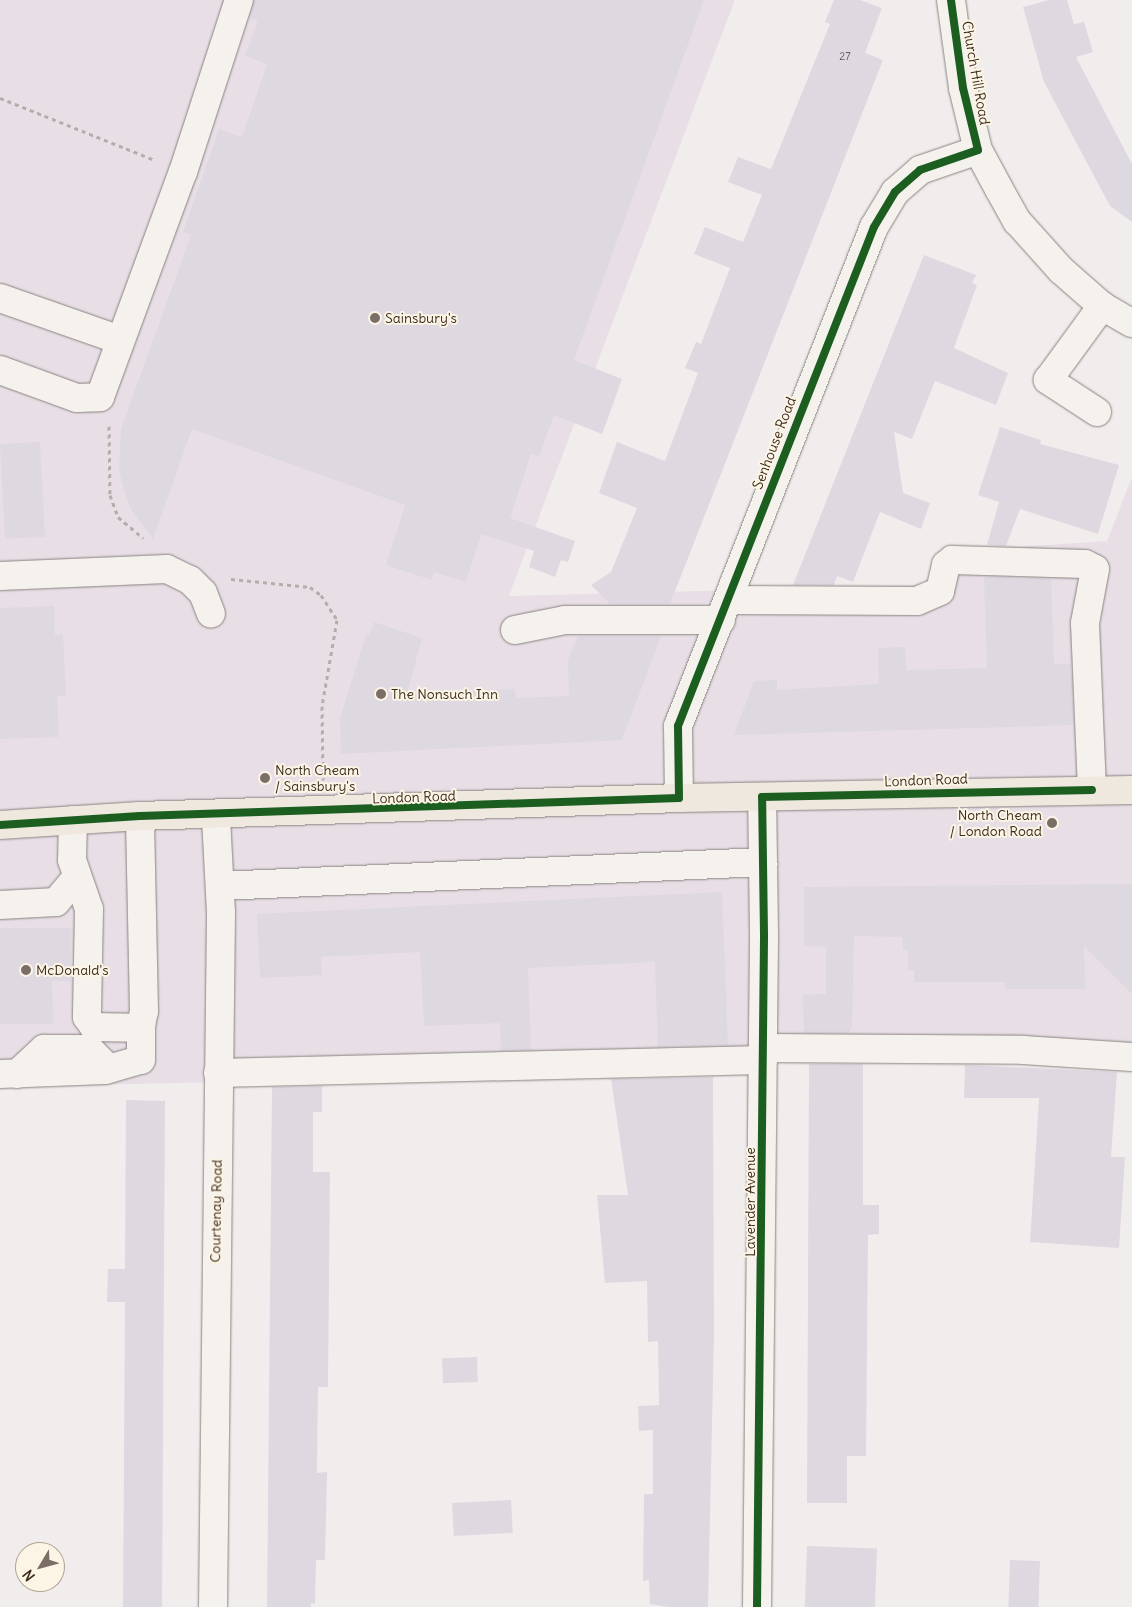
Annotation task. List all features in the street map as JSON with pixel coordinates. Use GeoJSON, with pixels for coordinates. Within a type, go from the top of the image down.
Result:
{"type":"FeatureCollection","features":[{"type":"Feature","properties":{"kind":"highway","name":"London Road"},"geometry":{"type":"LineString","coordinates":[[0,825],[140,816],[216,816],[678,798],[1132,790]]}},
{"type":"Feature","properties":{"kind":"street"},"geometry":{"type":"LineString","coordinates":[[0,370],[77,398],[100,396],[183,172],[239,0]]}},
{"type":"Feature","properties":{"kind":"street","name":"Church Hill Road"},"geometry":{"type":"LineString","coordinates":[[951,0],[963,88],[978,150],[1017,221],[1060,270],[1102,306],[1132,323]]}},
{"type":"Feature","properties":{"kind":"street","name":"Senhouse Road"},"geometry":{"type":"LineString","coordinates":[[678,798],[678,726],[874,227],[894,192],[920,170],[978,150]]}},
{"type":"Feature","properties":{"kind":"street"},"geometry":{"type":"LineString","coordinates":[[0,298],[120,340]]}},
{"type":"Feature","properties":{"kind":"street"},"geometry":{"type":"LineString","coordinates":[[1097,412],[1048,380],[1102,306]]}},
{"type":"Feature","properties":{"kind":"street"},"geometry":{"type":"LineString","coordinates":[[515,630],[565,620],[917,601],[940,591],[946,565],[952,560],[1085,564],[1095,569],[1085,623],[1092,790]]}},
{"type":"Feature","properties":{"kind":"street"},"geometry":{"type":"LineString","coordinates":[[0,576],[167,569],[180,565],[203,593],[211,614]]}},
{"type":"Feature","properties":{"kind":"street","name":"Lavender Avenue"},"geometry":{"type":"LineString","coordinates":[[756,1607],[763,1054],[762,798]]}},
{"type":"Feature","properties":{"kind":"street"},"geometry":{"type":"LineString","coordinates":[[9,1074],[44,1049],[89,1049],[109,1069],[141,1060],[141,1025],[144,1011],[140,816]]}},
{"type":"Feature","properties":{"kind":"street","name":"Courtenay Road"},"geometry":{"type":"LineString","coordinates":[[213,1607],[220,886],[216,816]]}},
{"type":"Feature","properties":{"kind":"street"},"geometry":{"type":"LineString","coordinates":[[73,820],[72,860],[76,878],[89,909],[87,1017],[94,1027],[141,1025]]}},
{"type":"Feature","properties":{"kind":"street"},"geometry":{"type":"LineString","coordinates":[[220,886],[763,862]]}},
{"type":"Feature","properties":{"kind":"street"},"geometry":{"type":"LineString","coordinates":[[0,905],[56,902],[76,878]]}},
{"type":"Feature","properties":{"kind":"street"},"geometry":{"type":"LineString","coordinates":[[218,1073],[763,1054],[1023,1050],[1132,1057]]}},
{"type":"Feature","properties":{"kind":"path"},"geometry":{"type":"LineString","coordinates":[[0,98],[183,172]]}},
{"type":"Feature","properties":{"kind":"shaded area"},"geometry":{"type":"Polygon","coordinates":[[[0,0],[735,0],[509,596],[928,585],[938,552],[1107,541],[1132,477],[1132,1061],[792,1053],[584,1074],[0,1087],[0,0]]]}},
{"type":"Feature","properties":{"kind":"building","name":"Sainsbury's"},"geometry":{"type":"Polygon","coordinates":[[[254,0],[704,0],[574,360],[622,379],[607,421],[602,434],[554,415],[539,456],[531,454],[510,518],[575,541],[568,562],[561,560],[555,577],[529,567],[534,551],[481,534],[466,582],[434,572],[432,580],[386,565],[405,505],[192,429],[153,539],[130,508],[119,472],[121,429],[191,235],[183,232],[219,129],[242,137],[267,64],[245,56],[258,20],[250,18],[254,0]]]}},
{"type":"Feature","properties":{"kind":"building"},"geometry":{"type":"Polygon","coordinates":[[[834,0],[860,0],[882,8],[865,53],[883,60],[670,604],[610,604],[591,585],[611,572],[637,508],[599,493],[617,442],[665,461],[698,373],[685,368],[696,342],[701,344],[730,268],[694,254],[705,227],[743,242],[762,195],[728,182],[738,157],[771,169],[830,24],[825,22],[834,0]]]}},
{"type":"Feature","properties":{"kind":"building"},"geometry":{"type":"Polygon","coordinates":[[[1049,0],[1067,0],[1074,24],[1084,22],[1093,52],[1076,57],[1132,164],[1132,222],[1110,206],[1044,82],[1023,7],[1049,0]]]}},
{"type":"Feature","properties":{"kind":"building"},"geometry":{"type":"Polygon","coordinates":[[[924,255],[976,275],[972,283],[977,285],[954,348],[1008,373],[996,405],[935,381],[912,439],[894,432],[903,493],[930,503],[921,529],[880,512],[853,582],[837,576],[834,585],[793,585],[924,255]]]}},
{"type":"Feature","properties":{"kind":"building"},"geometry":{"type":"Polygon","coordinates":[[[1000,427],[1041,440],[1040,444],[1119,465],[1098,534],[1020,509],[1006,546],[987,545],[999,502],[978,495],[1000,427]]]}},
{"type":"Feature","properties":{"kind":"building"},"geometry":{"type":"Polygon","coordinates":[[[40,442],[45,537],[5,539],[0,444],[40,442]]]}},
{"type":"Feature","properties":{"kind":"building"},"geometry":{"type":"Polygon","coordinates":[[[984,577],[1051,579],[1054,664],[1071,664],[1074,725],[734,735],[754,681],[777,680],[777,690],[879,684],[878,648],[905,647],[906,670],[987,668],[984,577]]]}},
{"type":"Feature","properties":{"kind":"building"},"geometry":{"type":"Polygon","coordinates":[[[54,606],[55,635],[63,634],[66,696],[57,696],[59,737],[0,739],[0,608],[54,606]]]}},
{"type":"Feature","properties":{"kind":"building"},"geometry":{"type":"Polygon","coordinates":[[[374,622],[422,638],[407,694],[515,689],[516,698],[569,696],[568,660],[578,636],[661,636],[622,740],[341,754],[340,718],[366,635],[369,636],[374,622]]]}},
{"type":"Feature","properties":{"kind":"building"},"geometry":{"type":"Polygon","coordinates":[[[1132,884],[1132,994],[1084,946],[1085,989],[1005,989],[1005,982],[914,982],[914,970],[908,971],[908,950],[903,950],[902,937],[854,936],[852,1026],[849,1033],[804,1033],[803,995],[826,994],[826,947],[804,946],[804,887],[1132,884]]]}},
{"type":"Feature","properties":{"kind":"building"},"geometry":{"type":"Polygon","coordinates":[[[722,892],[728,1045],[658,1047],[655,962],[528,968],[531,1050],[501,1051],[500,1023],[424,1026],[420,952],[321,957],[322,975],[260,978],[257,914],[722,892]]]}},
{"type":"Feature","properties":{"kind":"building"},"geometry":{"type":"Polygon","coordinates":[[[0,928],[71,928],[71,981],[52,981],[53,1024],[0,1024],[0,928]]]}},
{"type":"Feature","properties":{"kind":"building"},"geometry":{"type":"Polygon","coordinates":[[[809,1064],[863,1064],[863,1205],[879,1205],[879,1234],[868,1235],[866,1456],[847,1456],[847,1503],[807,1503],[809,1064]]]}},
{"type":"Feature","properties":{"kind":"building"},"geometry":{"type":"Polygon","coordinates":[[[965,1065],[1117,1072],[1111,1157],[1125,1157],[1119,1248],[1030,1242],[1039,1098],[964,1098],[965,1065]]]}},
{"type":"Feature","properties":{"kind":"building"},"geometry":{"type":"Polygon","coordinates":[[[713,1077],[714,1335],[708,1607],[669,1607],[650,1604],[649,1580],[643,1581],[644,1494],[653,1494],[653,1430],[639,1431],[638,1406],[659,1405],[658,1341],[648,1342],[647,1281],[605,1283],[597,1195],[628,1195],[611,1079],[713,1077]]]}},
{"type":"Feature","properties":{"kind":"building"},"geometry":{"type":"Polygon","coordinates":[[[322,1086],[322,1112],[313,1112],[313,1172],[330,1172],[328,1387],[318,1387],[317,1473],[327,1472],[325,1560],[316,1560],[315,1604],[311,1603],[311,1607],[267,1607],[272,1087],[322,1086]]]}},
{"type":"Feature","properties":{"kind":"building"},"geometry":{"type":"Polygon","coordinates":[[[126,1100],[165,1101],[162,1607],[123,1607],[125,1302],[107,1302],[108,1269],[125,1269],[126,1100]]]}},
{"type":"Feature","properties":{"kind":"building"},"geometry":{"type":"Polygon","coordinates":[[[477,1357],[478,1382],[443,1383],[442,1358],[477,1357]]]}},
{"type":"Feature","properties":{"kind":"building"},"geometry":{"type":"Polygon","coordinates":[[[511,1500],[513,1533],[454,1536],[452,1503],[511,1500]]]}},
{"type":"Feature","properties":{"kind":"building"},"geometry":{"type":"Polygon","coordinates":[[[807,1546],[877,1548],[875,1607],[805,1607],[807,1546]]]}},
{"type":"Feature","properties":{"kind":"building"},"geometry":{"type":"Polygon","coordinates":[[[1010,1560],[1040,1561],[1038,1607],[1008,1607],[1010,1560]]]}},
{"type":"Feature","properties":{"kind":"cycle path"},"geometry":{"type":"LineString","coordinates":[[0,825],[140,816],[679,798],[678,726],[874,227],[895,192],[920,170],[978,150],[963,88],[951,0]]}},
{"type":"Feature","properties":{"kind":"cycle path"},"geometry":{"type":"LineString","coordinates":[[757,1607],[764,934],[762,797],[1092,790]]}},
{"type":"Feature","properties":{"kind":"place","name":"Sainsbury's"},"geometry":{"type":"Point","coordinates":[375,318]}},
{"type":"Feature","properties":{"kind":"place","name":"The Nonsuch Inn"},"geometry":{"type":"Point","coordinates":[381,694]}},
{"type":"Feature","properties":{"kind":"place","name":"North Cheam / Sainsbury's"},"geometry":{"type":"Point","coordinates":[265,778]}},
{"type":"Feature","properties":{"kind":"place","name":"North Cheam / London Road"},"geometry":{"type":"Point","coordinates":[1052,823]}},
{"type":"Feature","properties":{"kind":"place","name":"McDonald's"},"geometry":{"type":"Point","coordinates":[26,970]}}]}
